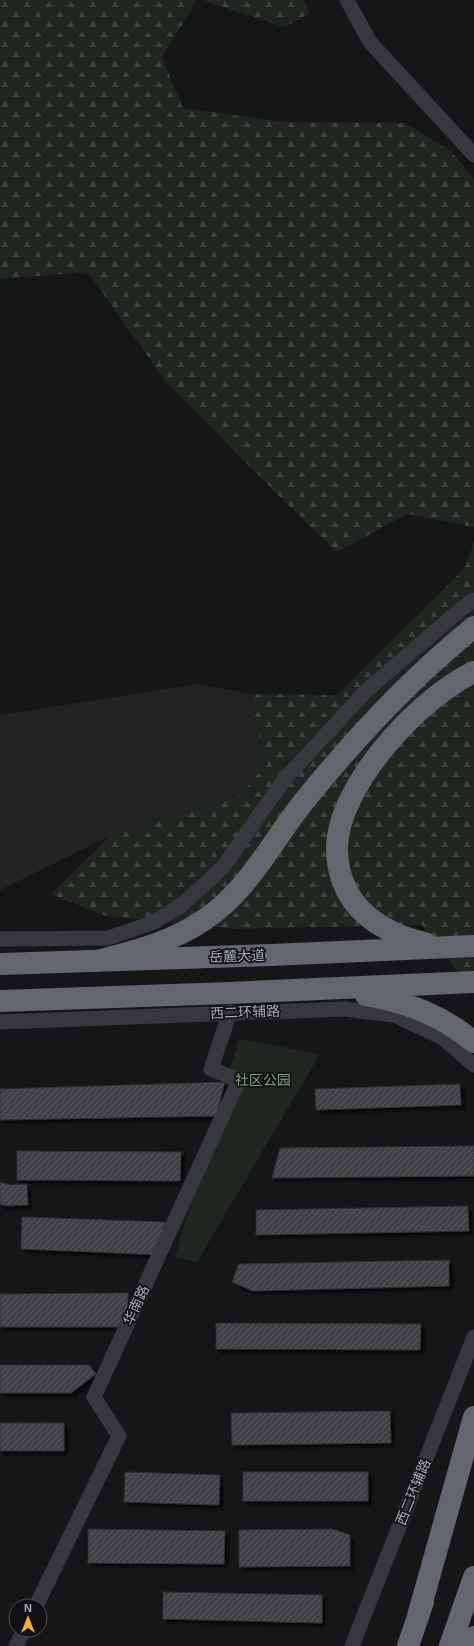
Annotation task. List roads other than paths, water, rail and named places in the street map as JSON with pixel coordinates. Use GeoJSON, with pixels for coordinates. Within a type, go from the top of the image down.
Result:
{"type":"FeatureCollection","features":[{"type":"Feature","properties":{"kind":"highway"},"geometry":{"type":"LineString","coordinates":[[97,961],[140,950],[173,938],[204,920],[230,899],[245,883],[296,812],[337,761],[413,680],[474,627]]}},
{"type":"Feature","properties":{"kind":"highway"},"geometry":{"type":"LineString","coordinates":[[440,946],[403,937],[366,916],[353,901],[344,884],[339,868],[336,850],[339,832],[346,810],[362,779],[380,752],[403,726],[425,705],[474,672]]}},
{"type":"Feature","properties":{"kind":"highway","name":"岳麓大道"},"geometry":{"type":"LineString","coordinates":[[0,964],[286,954],[440,946],[474,946]]}},
{"type":"Feature","properties":{"kind":"highway"},"geometry":{"type":"LineString","coordinates":[[0,1001],[474,982]]}},
{"type":"Feature","properties":{"kind":"highway"},"geometry":{"type":"LineString","coordinates":[[321,988],[367,995],[417,1007],[458,1029],[474,1042]]}},
{"type":"Feature","properties":{"kind":"highway"},"geometry":{"type":"LineString","coordinates":[[418,1616],[474,1417]]}},
{"type":"Feature","properties":{"kind":"highway"},"geometry":{"type":"LineString","coordinates":[[408,1646],[474,1460]]}},
{"type":"Feature","properties":{"kind":"highway"},"geometry":{"type":"LineString","coordinates":[[450,1646],[471,1585]]}},
{"type":"Feature","properties":{"kind":"highway"},"geometry":{"type":"LineString","coordinates":[[460,1646],[471,1585]]}},
{"type":"Feature","properties":{"kind":"highway"},"geometry":{"type":"LineString","coordinates":[[470,1646],[474,1637]]}},
{"type":"Feature","properties":{"kind":"street"},"geometry":{"type":"LineString","coordinates":[[347,0],[370,42],[474,155]]}},
{"type":"Feature","properties":{"kind":"street"},"geometry":{"type":"LineString","coordinates":[[0,939],[108,938],[152,923],[182,905],[223,867],[284,780],[366,690],[461,609],[474,600]]}},
{"type":"Feature","properties":{"kind":"street","name":"西二环辅路"},"geometry":{"type":"LineString","coordinates":[[0,1022],[230,1012],[344,1009],[394,1015],[443,1038],[474,1065]]}},
{"type":"Feature","properties":{"kind":"street","name":"华南路"},"geometry":{"type":"LineString","coordinates":[[40,1598],[119,1436],[94,1397],[238,1080],[210,1069],[230,1012]]}},
{"type":"Feature","properties":{"kind":"street","name":"西二环辅路"},"geometry":{"type":"LineString","coordinates":[[352,1646],[474,1337]]}},
{"type":"Feature","properties":{"kind":"park label","name":"社区公园"},"geometry":{"type":"Point","coordinates":[263,1080]}}]}
